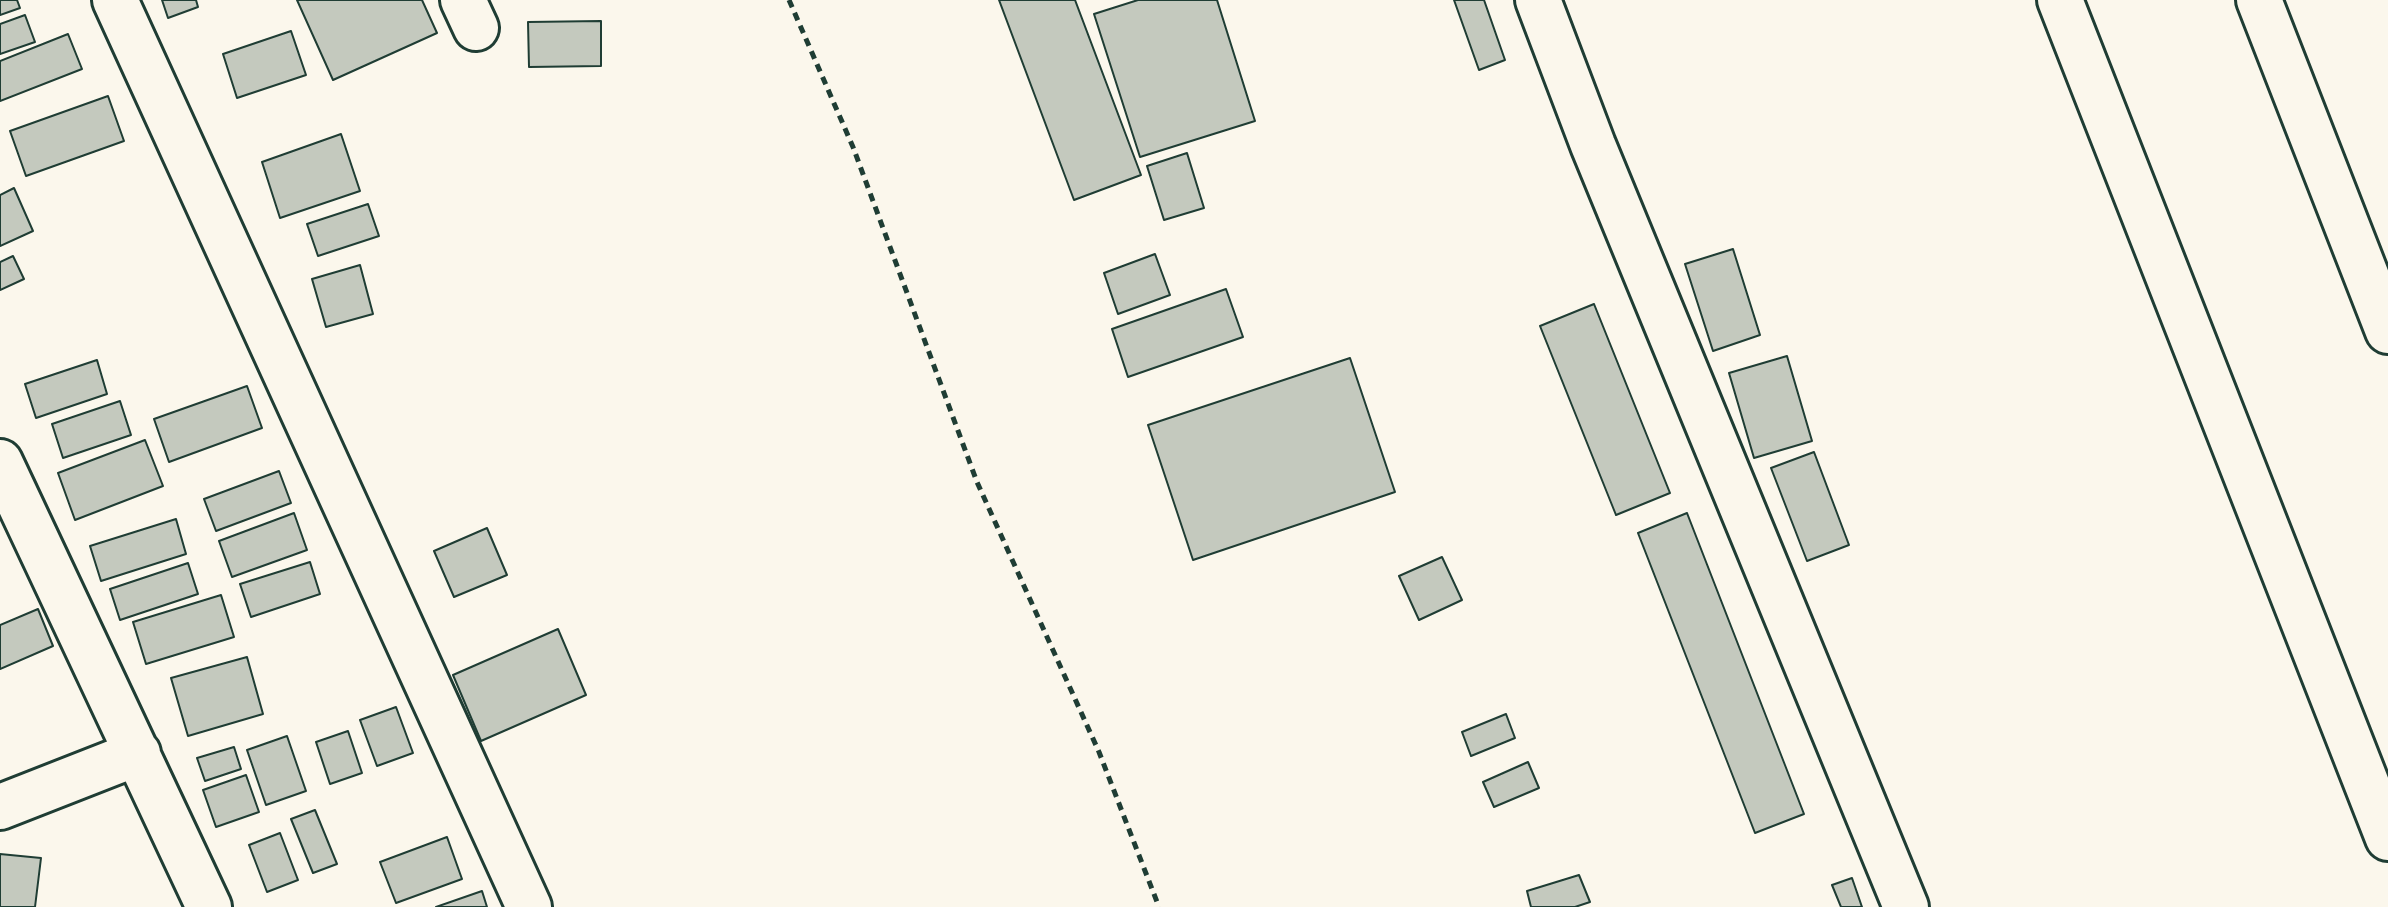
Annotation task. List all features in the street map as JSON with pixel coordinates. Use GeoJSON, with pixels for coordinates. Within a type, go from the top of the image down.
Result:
{"type":"FeatureCollection","features":[{"type":"Feature","properties":{"kind":"street"},"geometry":{"type":"LineString","coordinates":[[115,0],[529,907]]}},
{"type":"Feature","properties":{"kind":"street"},"geometry":{"type":"LineString","coordinates":[[1538,0],[1599,159],[1906,907]]}},
{"type":"Feature","properties":{"kind":"street"},"geometry":{"type":"LineString","coordinates":[[2060,0],[2388,838]]}},
{"type":"Feature","properties":{"kind":"street"},"geometry":{"type":"LineString","coordinates":[[2259,0],[2388,331]]}},
{"type":"Feature","properties":{"kind":"street"},"geometry":{"type":"LineString","coordinates":[[0,462],[209,907]]}},
{"type":"Feature","properties":{"kind":"street"},"geometry":{"type":"LineString","coordinates":[[0,807],[138,753]]}},
{"type":"Feature","properties":{"kind":"path"},"geometry":{"type":"LineString","coordinates":[[789,0],[853,147],[977,482],[1099,752],[1159,907]]}},
{"type":"Feature","properties":{"kind":"building"},"geometry":{"type":"Polygon","coordinates":[[[0,0],[17,0],[20,8],[0,15],[0,0]]]}},
{"type":"Feature","properties":{"kind":"building"},"geometry":{"type":"Polygon","coordinates":[[[162,0],[196,0],[198,7],[168,18],[162,0]]]}},
{"type":"Feature","properties":{"kind":"building"},"geometry":{"type":"Polygon","coordinates":[[[297,0],[422,0],[437,33],[333,80],[297,0]]]}},
{"type":"Feature","properties":{"kind":"building"},"geometry":{"type":"Polygon","coordinates":[[[999,0],[1075,0],[1141,175],[1074,200],[999,0]]]}},
{"type":"Feature","properties":{"kind":"building"},"geometry":{"type":"Polygon","coordinates":[[[1138,0],[1217,0],[1255,121],[1140,157],[1094,14],[1138,0]]]}},
{"type":"Feature","properties":{"kind":"building"},"geometry":{"type":"Polygon","coordinates":[[[1454,0],[1484,0],[1505,60],[1479,70],[1454,0]]]}},
{"type":"Feature","properties":{"kind":"building"},"geometry":{"type":"Polygon","coordinates":[[[25,15],[35,42],[0,54],[0,24],[25,15]]]}},
{"type":"Feature","properties":{"kind":"building"},"geometry":{"type":"Polygon","coordinates":[[[601,21],[601,66],[529,67],[528,22],[601,21]]]}},
{"type":"Feature","properties":{"kind":"building"},"geometry":{"type":"Polygon","coordinates":[[[291,31],[306,75],[237,98],[223,54],[291,31]]]}},
{"type":"Feature","properties":{"kind":"building"},"geometry":{"type":"Polygon","coordinates":[[[68,34],[82,69],[0,101],[0,61],[68,34]]]}},
{"type":"Feature","properties":{"kind":"building"},"geometry":{"type":"Polygon","coordinates":[[[108,96],[124,141],[26,176],[10,131],[108,96]]]}},
{"type":"Feature","properties":{"kind":"building"},"geometry":{"type":"Polygon","coordinates":[[[341,134],[360,191],[280,218],[262,162],[341,134]]]}},
{"type":"Feature","properties":{"kind":"building"},"geometry":{"type":"Polygon","coordinates":[[[1187,153],[1204,208],[1164,220],[1147,166],[1187,153]]]}},
{"type":"Feature","properties":{"kind":"building"},"geometry":{"type":"Polygon","coordinates":[[[14,188],[33,231],[0,246],[0,195],[14,188]]]}},
{"type":"Feature","properties":{"kind":"building"},"geometry":{"type":"Polygon","coordinates":[[[368,204],[379,236],[318,256],[307,224],[368,204]]]}},
{"type":"Feature","properties":{"kind":"building"},"geometry":{"type":"Polygon","coordinates":[[[1733,249],[1760,335],[1713,351],[1685,264],[1733,249]]]}},
{"type":"Feature","properties":{"kind":"building"},"geometry":{"type":"Polygon","coordinates":[[[1155,254],[1170,295],[1118,314],[1104,273],[1155,254]]]}},
{"type":"Feature","properties":{"kind":"building"},"geometry":{"type":"Polygon","coordinates":[[[13,256],[24,279],[0,290],[0,262],[13,256]]]}},
{"type":"Feature","properties":{"kind":"building"},"geometry":{"type":"Polygon","coordinates":[[[360,265],[373,314],[326,327],[312,279],[360,265]]]}},
{"type":"Feature","properties":{"kind":"building"},"geometry":{"type":"Polygon","coordinates":[[[1226,289],[1243,337],[1128,377],[1112,329],[1226,289]]]}},
{"type":"Feature","properties":{"kind":"building"},"geometry":{"type":"Polygon","coordinates":[[[1594,304],[1670,493],[1616,515],[1540,326],[1594,304]]]}},
{"type":"Feature","properties":{"kind":"building"},"geometry":{"type":"Polygon","coordinates":[[[1787,356],[1812,441],[1754,458],[1729,373],[1787,356]]]}},
{"type":"Feature","properties":{"kind":"building"},"geometry":{"type":"Polygon","coordinates":[[[1350,358],[1395,492],[1193,560],[1148,425],[1350,358]]]}},
{"type":"Feature","properties":{"kind":"building"},"geometry":{"type":"Polygon","coordinates":[[[97,360],[107,394],[36,418],[25,384],[97,360]]]}},
{"type":"Feature","properties":{"kind":"building"},"geometry":{"type":"Polygon","coordinates":[[[247,386],[262,428],[169,462],[154,419],[247,386]]]}},
{"type":"Feature","properties":{"kind":"building"},"geometry":{"type":"Polygon","coordinates":[[[120,401],[131,435],[63,458],[52,424],[120,401]]]}},
{"type":"Feature","properties":{"kind":"building"},"geometry":{"type":"Polygon","coordinates":[[[145,440],[163,486],[75,520],[58,473],[145,440]]]}},
{"type":"Feature","properties":{"kind":"building"},"geometry":{"type":"Polygon","coordinates":[[[1814,452],[1849,545],[1807,561],[1771,468],[1814,452]]]}},
{"type":"Feature","properties":{"kind":"building"},"geometry":{"type":"Polygon","coordinates":[[[279,471],[291,503],[216,531],[204,499],[279,471]]]}},
{"type":"Feature","properties":{"kind":"building"},"geometry":{"type":"Polygon","coordinates":[[[294,513],[307,550],[232,577],[219,541],[294,513]]]}},
{"type":"Feature","properties":{"kind":"building"},"geometry":{"type":"Polygon","coordinates":[[[1687,513],[1804,814],[1755,833],[1638,533],[1687,513]]]}},
{"type":"Feature","properties":{"kind":"building"},"geometry":{"type":"Polygon","coordinates":[[[176,519],[186,554],[101,581],[90,546],[176,519]]]}},
{"type":"Feature","properties":{"kind":"building"},"geometry":{"type":"Polygon","coordinates":[[[487,528],[507,575],[454,597],[434,551],[487,528]]]}},
{"type":"Feature","properties":{"kind":"building"},"geometry":{"type":"Polygon","coordinates":[[[1442,557],[1462,600],[1419,620],[1399,576],[1442,557]]]}},
{"type":"Feature","properties":{"kind":"building"},"geometry":{"type":"Polygon","coordinates":[[[310,562],[320,594],[251,617],[240,584],[310,562]]]}},
{"type":"Feature","properties":{"kind":"building"},"geometry":{"type":"Polygon","coordinates":[[[188,563],[198,594],[120,620],[110,589],[188,563]]]}},
{"type":"Feature","properties":{"kind":"building"},"geometry":{"type":"Polygon","coordinates":[[[221,595],[234,637],[146,664],[133,622],[221,595]]]}},
{"type":"Feature","properties":{"kind":"building"},"geometry":{"type":"Polygon","coordinates":[[[38,609],[53,646],[0,669],[0,625],[38,609]]]}},
{"type":"Feature","properties":{"kind":"building"},"geometry":{"type":"Polygon","coordinates":[[[558,629],[586,695],[481,741],[453,675],[558,629]]]}},
{"type":"Feature","properties":{"kind":"building"},"geometry":{"type":"Polygon","coordinates":[[[247,657],[263,714],[188,736],[171,678],[247,657]]]}},
{"type":"Feature","properties":{"kind":"building"},"geometry":{"type":"Polygon","coordinates":[[[396,707],[413,753],[377,766],[360,720],[396,707]]]}},
{"type":"Feature","properties":{"kind":"building"},"geometry":{"type":"Polygon","coordinates":[[[1506,714],[1515,738],[1471,756],[1462,732],[1506,714]]]}},
{"type":"Feature","properties":{"kind":"building"},"geometry":{"type":"Polygon","coordinates":[[[348,731],[362,773],[330,784],[316,742],[348,731]]]}},
{"type":"Feature","properties":{"kind":"building"},"geometry":{"type":"Polygon","coordinates":[[[287,736],[306,791],[266,805],[247,750],[287,736]]]}},
{"type":"Feature","properties":{"kind":"building"},"geometry":{"type":"Polygon","coordinates":[[[234,747],[241,769],[205,781],[197,758],[234,747]]]}},
{"type":"Feature","properties":{"kind":"building"},"geometry":{"type":"Polygon","coordinates":[[[1528,762],[1539,788],[1494,807],[1483,782],[1528,762]]]}},
{"type":"Feature","properties":{"kind":"building"},"geometry":{"type":"Polygon","coordinates":[[[246,775],[259,812],[216,827],[203,790],[246,775]]]}},
{"type":"Feature","properties":{"kind":"building"},"geometry":{"type":"Polygon","coordinates":[[[315,810],[337,864],[313,873],[291,819],[315,810]]]}},
{"type":"Feature","properties":{"kind":"building"},"geometry":{"type":"Polygon","coordinates":[[[280,833],[298,880],[267,892],[249,845],[280,833]]]}},
{"type":"Feature","properties":{"kind":"building"},"geometry":{"type":"Polygon","coordinates":[[[447,837],[462,879],[396,903],[380,862],[447,837]]]}},
{"type":"Feature","properties":{"kind":"building"},"geometry":{"type":"Polygon","coordinates":[[[0,854],[41,858],[35,907],[0,907],[0,854]]]}},
{"type":"Feature","properties":{"kind":"building"},"geometry":{"type":"Polygon","coordinates":[[[1579,875],[1590,902],[1575,907],[1531,907],[1527,891],[1579,875]]]}},
{"type":"Feature","properties":{"kind":"building"},"geometry":{"type":"Polygon","coordinates":[[[1852,878],[1862,907],[1841,907],[1832,885],[1852,878]]]}},
{"type":"Feature","properties":{"kind":"building"},"geometry":{"type":"Polygon","coordinates":[[[482,891],[487,907],[436,907],[482,891]]]}}]}
